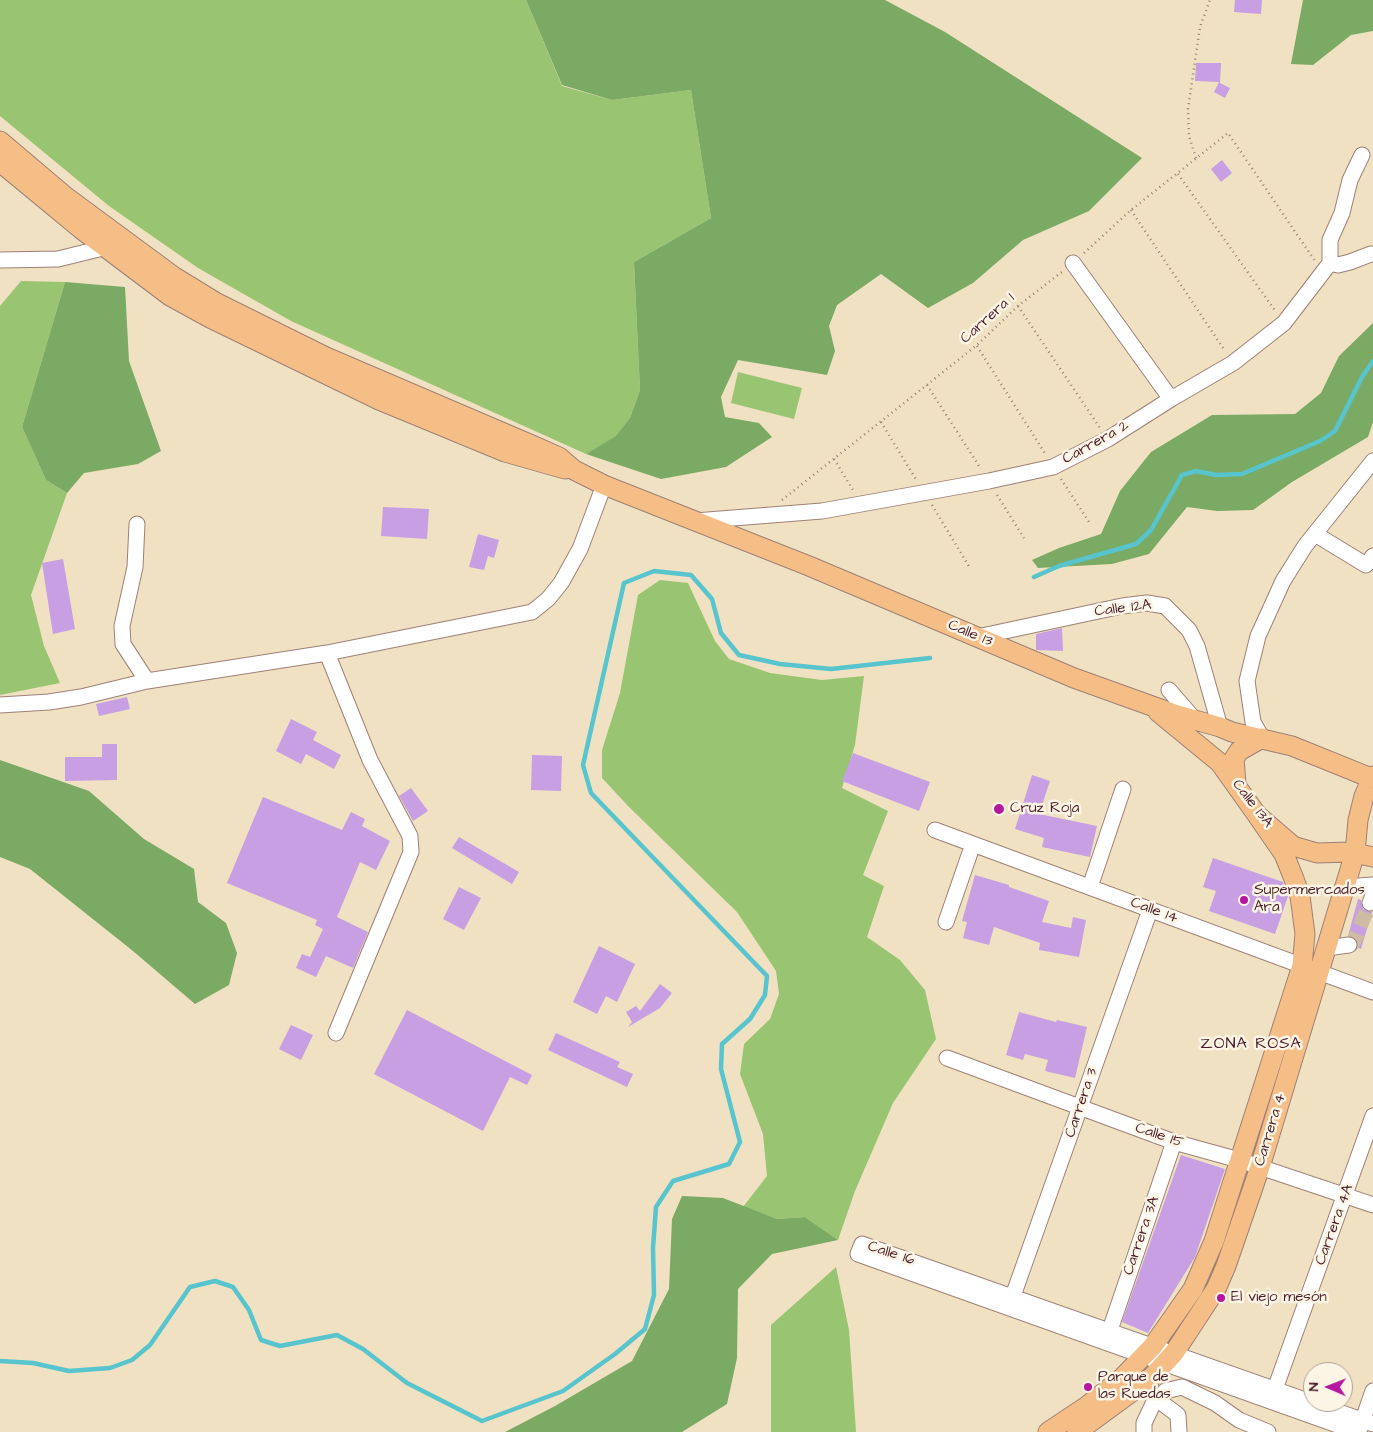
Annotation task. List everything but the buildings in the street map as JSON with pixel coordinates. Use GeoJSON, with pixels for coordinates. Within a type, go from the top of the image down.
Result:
{"type":"FeatureCollection","features":[{"type":"Feature","properties":{"kind":"main road"},"geometry":{"type":"LineString","coordinates":[[0,142],[66,197],[138,252],[217,303],[358,372],[559,457],[574,470]]}},
{"type":"Feature","properties":{"kind":"main road"},"geometry":{"type":"LineString","coordinates":[[0,162],[81,229],[170,296],[250,339],[378,400],[506,452],[554,467],[574,470]]}},
{"type":"Feature","properties":{"kind":"main road","name":"Calle 13"},"geometry":{"type":"LineString","coordinates":[[574,470],[604,485],[809,566],[1074,678],[1151,706],[1232,732],[1292,746],[1372,777]]}},
{"type":"Feature","properties":{"kind":"main road","name":"Calle 13A"},"geometry":{"type":"LineString","coordinates":[[1151,706],[1170,724],[1212,756],[1236,783],[1257,815],[1293,846],[1317,853],[1355,853],[1373,856]]}},
{"type":"Feature","properties":{"kind":"main road"},"geometry":{"type":"LineString","coordinates":[[1236,783],[1234,759],[1238,751],[1262,738]]}},
{"type":"Feature","properties":{"kind":"main road","name":"Carrera 4"},"geometry":{"type":"LineString","coordinates":[[1076,1424],[1148,1350],[1177,1314],[1205,1264],[1239,1160],[1310,969],[1326,948],[1355,853],[1358,820],[1372,777]]}},
{"type":"Feature","properties":{"kind":"main road","name":"Carrera 4"},"geometry":{"type":"LineString","coordinates":[[1048,1432],[1076,1424],[1139,1388],[1169,1358],[1216,1289],[1226,1266],[1260,1167],[1310,969],[1300,896],[1284,854],[1257,815]]}},
{"type":"Feature","properties":{"kind":"street"},"geometry":{"type":"LineString","coordinates":[[1362,155],[1350,180],[1342,213],[1330,240],[1327,268],[1371,254]]}},
{"type":"Feature","properties":{"kind":"street"},"geometry":{"type":"LineString","coordinates":[[0,260],[58,259],[106,247]]}},
{"type":"Feature","properties":{"kind":"street"},"geometry":{"type":"LineString","coordinates":[[1073,264],[1171,398]]}},
{"type":"Feature","properties":{"kind":"street","name":"Carrera 2"},"geometry":{"type":"LineString","coordinates":[[694,521],[793,515],[862,505],[1054,467],[1108,440],[1171,398],[1233,363],[1284,323],[1327,268]]}},
{"type":"Feature","properties":{"kind":"street"},"geometry":{"type":"LineString","coordinates":[[1262,738],[1253,722],[1248,703],[1247,681],[1250,662],[1270,607],[1283,581],[1315,534],[1373,461]]}},
{"type":"Feature","properties":{"kind":"street"},"geometry":{"type":"LineString","coordinates":[[0,705],[49,702],[81,697],[147,680],[327,653],[532,612],[548,599],[561,583],[580,550],[604,485]]}},
{"type":"Feature","properties":{"kind":"street"},"geometry":{"type":"LineString","coordinates":[[136,524],[135,567],[122,626],[123,644],[147,680]]}},
{"type":"Feature","properties":{"kind":"street"},"geometry":{"type":"LineString","coordinates":[[1315,534],[1366,565],[1373,556]]}},
{"type":"Feature","properties":{"kind":"street","name":"Calle 12A"},"geometry":{"type":"LineString","coordinates":[[977,637],[1122,606],[1147,603],[1165,606],[1189,630],[1197,646],[1220,727]]}},
{"type":"Feature","properties":{"kind":"street"},"geometry":{"type":"LineString","coordinates":[[327,653],[370,760],[410,836],[411,852],[336,1033]]}},
{"type":"Feature","properties":{"kind":"street"},"geometry":{"type":"LineString","coordinates":[[1169,690],[1195,720]]}},
{"type":"Feature","properties":{"kind":"street"},"geometry":{"type":"LineString","coordinates":[[1090,888],[1123,789]]}},
{"type":"Feature","properties":{"kind":"street","name":"Calle 14"},"geometry":{"type":"LineString","coordinates":[[935,830],[1373,992]]}},
{"type":"Feature","properties":{"kind":"street"},"geometry":{"type":"LineString","coordinates":[[946,922],[972,844]]}},
{"type":"Feature","properties":{"kind":"street"},"geometry":{"type":"LineString","coordinates":[[1344,887],[1373,884]]}},
{"type":"Feature","properties":{"kind":"street","name":"Carrera 3"},"geometry":{"type":"LineString","coordinates":[[1013,1296],[1150,910]]}},
{"type":"Feature","properties":{"kind":"street"},"geometry":{"type":"LineString","coordinates":[[1326,948],[1349,945]]}},
{"type":"Feature","properties":{"kind":"street","name":"Calle 15"},"geometry":{"type":"LineString","coordinates":[[947,1058],[1174,1142],[1239,1160],[1373,1206]]}},
{"type":"Feature","properties":{"kind":"street","name":"Carrera 4A"},"geometry":{"type":"LineString","coordinates":[[1275,1389],[1346,1196],[1373,1116]]}},
{"type":"Feature","properties":{"kind":"street","name":"Carrera 3A"},"geometry":{"type":"LineString","coordinates":[[1110,1330],[1174,1142]]}},
{"type":"Feature","properties":{"kind":"street","name":"Calle 16"},"geometry":{"type":"LineString","coordinates":[[1148,1350],[1110,1330],[862,1244],[858,1254],[1148,1350],[1363,1427]]}},
{"type":"Feature","properties":{"kind":"street","name":"Calle 16"},"geometry":{"type":"LineString","coordinates":[[1169,1358],[1275,1389],[1363,1427]]}},
{"type":"Feature","properties":{"kind":"street"},"geometry":{"type":"LineString","coordinates":[[1144,1432],[1144,1423],[1153,1404],[1165,1391],[1182,1387],[1215,1403],[1239,1420],[1268,1432]]}},
{"type":"Feature","properties":{"kind":"street"},"geometry":{"type":"LineString","coordinates":[[1363,1427],[1373,1391]]}},
{"type":"Feature","properties":{"kind":"street"},"geometry":{"type":"LineString","coordinates":[[1158,1400],[1178,1415],[1180,1432]]}},
{"type":"Feature","properties":{"kind":"path"},"geometry":{"type":"LineString","coordinates":[[1196,158],[1190,136],[1188,109],[1200,27],[1210,0]]}},
{"type":"Feature","properties":{"kind":"path","name":"Carrera 1"},"geometry":{"type":"LineString","coordinates":[[780,501],[976,345],[1018,306],[1073,264],[1131,210],[1228,134],[1327,268]]}},
{"type":"Feature","properties":{"kind":"path"},"geometry":{"type":"LineString","coordinates":[[1178,174],[1284,323]]}},
{"type":"Feature","properties":{"kind":"path"},"geometry":{"type":"LineString","coordinates":[[1131,210],[1233,363]]}},
{"type":"Feature","properties":{"kind":"path"},"geometry":{"type":"LineString","coordinates":[[1018,306],[1108,440]]}},
{"type":"Feature","properties":{"kind":"path"},"geometry":{"type":"LineString","coordinates":[[976,345],[1088,522]]}},
{"type":"Feature","properties":{"kind":"path"},"geometry":{"type":"LineString","coordinates":[[927,385],[1024,538]]}},
{"type":"Feature","properties":{"kind":"path"},"geometry":{"type":"LineString","coordinates":[[834,459],[862,505]]}},
{"type":"Feature","properties":{"kind":"green space"},"geometry":{"type":"Polygon","coordinates":[[[0,0],[526,0],[562,86],[612,100],[691,90],[711,218],[634,262],[640,390],[630,418],[616,437],[586,454],[291,321],[198,268],[109,206],[0,116],[0,0]]]}},
{"type":"Feature","properties":{"kind":"green space"},"geometry":{"type":"Polygon","coordinates":[[[526,0],[885,0],[945,32],[1142,158],[1089,211],[1023,240],[973,283],[928,308],[881,274],[837,305],[829,326],[835,351],[827,375],[738,360],[721,397],[725,417],[759,423],[772,437],[726,467],[661,479],[586,454],[616,436],[630,418],[640,390],[634,262],[711,218],[691,90],[612,100],[562,85],[526,0]]]}},
{"type":"Feature","properties":{"kind":"green space"},"geometry":{"type":"Polygon","coordinates":[[[1303,0],[1373,0],[1373,31],[1351,35],[1313,65],[1291,64],[1303,0]]]}},
{"type":"Feature","properties":{"kind":"green space"},"geometry":{"type":"Polygon","coordinates":[[[21,281],[65,282],[22,427],[46,480],[67,493],[31,595],[44,646],[60,683],[0,695],[0,306],[21,281]]]}},
{"type":"Feature","properties":{"kind":"green space"},"geometry":{"type":"Polygon","coordinates":[[[65,282],[125,287],[129,361],[161,451],[138,464],[84,473],[67,493],[46,480],[22,427],[65,282]]]}},
{"type":"Feature","properties":{"kind":"green space"},"geometry":{"type":"Polygon","coordinates":[[[1373,323],[1373,422],[1368,437],[1292,482],[1253,510],[1217,511],[1187,507],[1149,554],[1112,564],[1038,568],[1032,560],[1059,548],[1101,534],[1120,491],[1151,452],[1212,415],[1295,414],[1321,393],[1339,356],[1373,323]]]}},
{"type":"Feature","properties":{"kind":"green space"},"geometry":{"type":"Polygon","coordinates":[[[738,372],[802,388],[794,419],[731,403],[738,372]]]}},
{"type":"Feature","properties":{"kind":"green space"},"geometry":{"type":"Polygon","coordinates":[[[660,580],[688,583],[715,641],[729,659],[770,673],[822,680],[864,676],[855,745],[842,788],[888,811],[863,875],[884,886],[867,937],[900,960],[925,990],[936,1039],[893,1103],[855,1191],[838,1240],[805,1217],[777,1219],[743,1207],[767,1176],[763,1134],[740,1074],[744,1044],[770,1019],[779,994],[776,971],[737,912],[629,807],[602,778],[602,750],[620,693],[638,595],[660,580]]]}},
{"type":"Feature","properties":{"kind":"green space"},"geometry":{"type":"Polygon","coordinates":[[[0,760],[89,791],[144,839],[194,869],[198,902],[226,923],[237,953],[229,985],[195,1004],[133,951],[30,869],[0,857],[0,760]]]}},
{"type":"Feature","properties":{"kind":"green space"},"geometry":{"type":"Polygon","coordinates":[[[682,1196],[723,1198],[777,1219],[805,1217],[838,1240],[772,1254],[738,1289],[737,1358],[727,1404],[682,1432],[505,1432],[555,1406],[632,1361],[669,1289],[672,1219],[682,1196]]]}},
{"type":"Feature","properties":{"kind":"green space"},"geometry":{"type":"Polygon","coordinates":[[[836,1267],[849,1330],[856,1432],[771,1432],[771,1325],[836,1267]]]}},
{"type":"Feature","properties":{"kind":"waterway"},"geometry":{"type":"LineString","coordinates":[[1034,577],[1059,566],[1136,544],[1151,530],[1182,475],[1196,471],[1216,475],[1242,474],[1320,441],[1335,431],[1362,377],[1373,361]]}},
{"type":"Feature","properties":{"kind":"waterway"},"geometry":{"type":"LineString","coordinates":[[0,1361],[33,1363],[69,1371],[110,1368],[132,1360],[150,1345],[190,1287],[215,1281],[233,1287],[249,1310],[261,1340],[280,1346],[337,1335],[363,1349],[407,1383],[482,1421],[563,1391],[615,1354],[645,1329],[654,1295],[653,1248],[656,1207],[673,1181],[729,1164],[740,1142],[721,1069],[722,1044],[750,1019],[765,995],[767,976],[591,793],[583,765],[624,583],[654,571],[691,575],[712,599],[721,633],[739,655],[780,664],[831,669],[930,658]]}},
{"type":"Feature","properties":{"kind":"tunnel"},"geometry":{"type":"LineString","coordinates":[[1349,945],[1353,943],[1370,903]]}},
{"type":"Feature","properties":{"kind":"place","name":"Cruz Roja"},"geometry":{"type":"Point","coordinates":[999,809]}},
{"type":"Feature","properties":{"kind":"place","name":"Supermercados Ara"},"geometry":{"type":"Point","coordinates":[1244,900]}},
{"type":"Feature","properties":{"kind":"place","name":"El viejo mesón"},"geometry":{"type":"Point","coordinates":[1221,1298]}},
{"type":"Feature","properties":{"kind":"place","name":"Parque de las Ruedas"},"geometry":{"type":"Point","coordinates":[1088,1387]}},
{"type":"Feature","properties":{"kind":"district","name":"ZONA ROSA"},"geometry":{"type":"Point","coordinates":[1251,1045]}}]}
